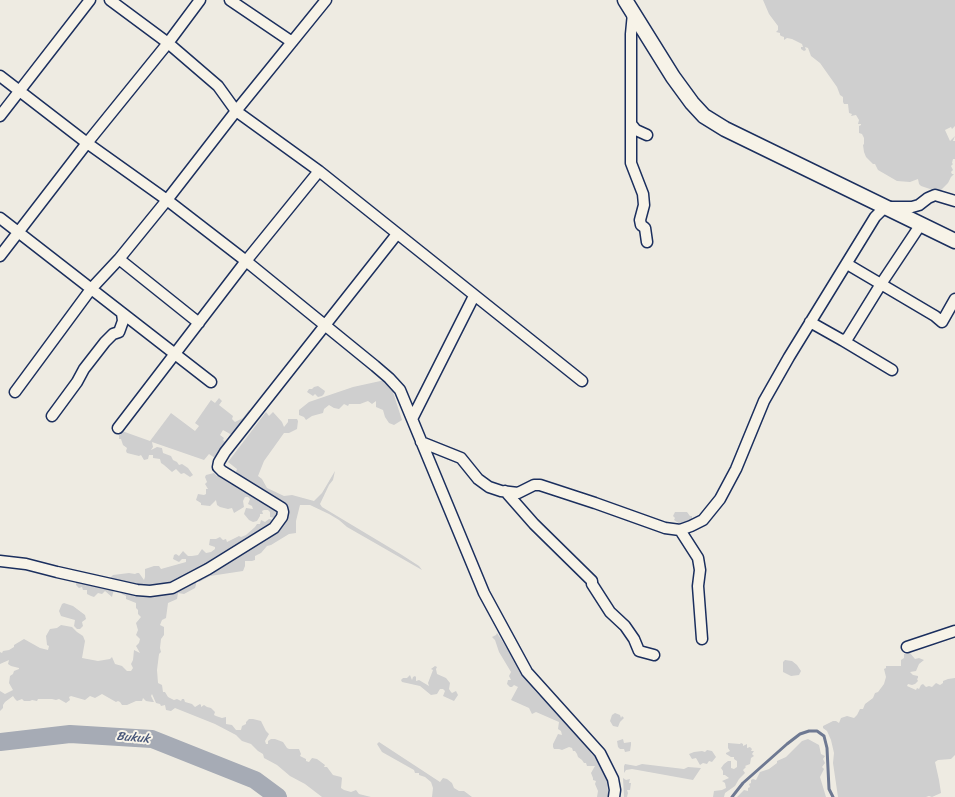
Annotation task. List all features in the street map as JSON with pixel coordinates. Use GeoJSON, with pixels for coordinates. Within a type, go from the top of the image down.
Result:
{"type":"FeatureCollection","features":[{"type":"Feature","properties":{"kind":"street"},"geometry":{"type":"LineString","coordinates":[[0,116],[90,0]]}},
{"type":"Feature","properties":{"kind":"street"},"geometry":{"type":"LineString","coordinates":[[110,0],[168,43],[218,86],[236,110],[319,171],[582,381]]}},
{"type":"Feature","properties":{"kind":"street"},"geometry":{"type":"LineString","coordinates":[[0,256],[87,143],[168,43],[200,0]]}},
{"type":"Feature","properties":{"kind":"street"},"geometry":{"type":"LineString","coordinates":[[230,0],[292,42]]}},
{"type":"Feature","properties":{"kind":"street"},"geometry":{"type":"LineString","coordinates":[[15,392],[91,289],[167,200],[236,110],[326,0]]}},
{"type":"Feature","properties":{"kind":"street"},"geometry":{"type":"LineString","coordinates":[[625,0],[673,77],[692,103],[704,116],[725,129],[955,241]]}},
{"type":"Feature","properties":{"kind":"street"},"geometry":{"type":"LineString","coordinates":[[633,13],[631,34],[631,163],[643,194],[644,205],[640,220],[641,224],[645,228],[647,242]]}},
{"type":"Feature","properties":{"kind":"street"},"geometry":{"type":"LineString","coordinates":[[0,76],[87,143],[167,200],[246,261],[389,378],[400,390],[484,592],[527,672],[600,753],[612,779],[614,797]]}},
{"type":"Feature","properties":{"kind":"street"},"geometry":{"type":"LineString","coordinates":[[632,125],[636,130],[647,135]]}},
{"type":"Feature","properties":{"kind":"street"},"geometry":{"type":"LineString","coordinates":[[118,428],[246,261],[319,171]]}},
{"type":"Feature","properties":{"kind":"street"},"geometry":{"type":"LineString","coordinates":[[421,442],[461,458],[478,479],[489,487],[518,493],[534,485],[540,485],[665,528],[680,530],[691,526],[703,520],[720,500],[736,469],[764,401],[810,322],[875,217],[885,207],[912,207],[919,205],[935,195],[955,201]]}},
{"type":"Feature","properties":{"kind":"street"},"geometry":{"type":"LineString","coordinates":[[0,218],[211,382]]}},
{"type":"Feature","properties":{"kind":"street"},"geometry":{"type":"LineString","coordinates":[[846,341],[881,284],[921,224]]}},
{"type":"Feature","properties":{"kind":"street"},"geometry":{"type":"LineString","coordinates":[[0,561],[26,564],[137,590],[150,591],[172,588],[208,569],[274,528],[282,517],[282,508],[222,471],[218,467],[219,462],[225,452],[326,326],[397,234]]}},
{"type":"Feature","properties":{"kind":"street"},"geometry":{"type":"LineString","coordinates":[[119,258],[198,323]]}},
{"type":"Feature","properties":{"kind":"street"},"geometry":{"type":"LineString","coordinates":[[847,264],[936,316],[942,322],[955,299]]}},
{"type":"Feature","properties":{"kind":"street"},"geometry":{"type":"LineString","coordinates":[[412,419],[474,296]]}},
{"type":"Feature","properties":{"kind":"street"},"geometry":{"type":"LineString","coordinates":[[52,416],[77,382],[84,369],[105,342],[122,327],[122,313]]}},
{"type":"Feature","properties":{"kind":"street"},"geometry":{"type":"LineString","coordinates":[[810,322],[846,341],[892,370]]}},
{"type":"Feature","properties":{"kind":"street"},"geometry":{"type":"LineString","coordinates":[[505,491],[534,524],[592,581],[592,584],[610,612],[625,626],[634,639],[639,651],[654,655]]}},
{"type":"Feature","properties":{"kind":"street"},"geometry":{"type":"LineString","coordinates":[[680,530],[698,558],[700,570],[698,586],[702,639]]}},
{"type":"Feature","properties":{"kind":"street"},"geometry":{"type":"LineString","coordinates":[[907,647],[955,631]]}},
{"type":"Feature","properties":{"kind":"shaded area"},"geometry":{"type":"Polygon","coordinates":[[[763,0],[955,0],[955,126],[952,129],[951,127],[945,130],[950,141],[955,136],[953,141],[955,141],[955,159],[953,159],[953,164],[951,166],[953,170],[951,172],[954,174],[939,192],[921,186],[918,179],[910,182],[897,181],[878,170],[875,164],[873,164],[866,157],[863,145],[864,138],[862,134],[859,133],[859,126],[861,124],[858,124],[859,120],[856,115],[851,116],[852,114],[849,113],[848,104],[844,104],[843,97],[840,95],[837,87],[820,63],[811,56],[808,48],[805,47],[806,50],[804,51],[801,49],[801,47],[803,47],[802,44],[792,39],[787,38],[784,40],[784,37],[780,35],[780,33],[776,32],[778,30],[778,26],[769,14],[763,0]]]}},
{"type":"Feature","properties":{"kind":"shaded area"},"geometry":{"type":"Polygon","coordinates":[[[385,380],[390,384],[402,420],[394,425],[389,423],[383,410],[376,407],[376,401],[372,404],[368,401],[360,404],[349,404],[348,406],[344,404],[339,409],[329,405],[324,409],[323,413],[312,416],[306,420],[304,417],[299,415],[299,410],[309,402],[353,387],[385,380]]]}},
{"type":"Feature","properties":{"kind":"shaded area"},"geometry":{"type":"Polygon","coordinates":[[[318,386],[325,391],[322,396],[318,397],[315,394],[313,396],[307,392],[309,389],[318,386]]]}},
{"type":"Feature","properties":{"kind":"shaded area"},"geometry":{"type":"Polygon","coordinates":[[[219,398],[222,401],[219,405],[233,416],[232,419],[235,422],[243,418],[249,410],[251,411],[232,435],[223,430],[220,435],[224,438],[223,440],[226,443],[215,458],[209,454],[204,460],[152,442],[153,447],[151,450],[157,447],[162,448],[163,453],[171,456],[179,465],[182,464],[188,468],[193,475],[190,477],[184,473],[181,474],[176,469],[172,472],[161,463],[160,459],[153,458],[153,455],[149,455],[148,459],[144,460],[141,455],[139,456],[127,453],[127,448],[123,445],[121,439],[119,439],[119,435],[122,431],[150,441],[171,413],[195,431],[199,426],[195,423],[211,400],[215,403],[219,398]]]}},
{"type":"Feature","properties":{"kind":"shaded area"},"geometry":{"type":"Polygon","coordinates":[[[266,412],[269,416],[273,412],[282,422],[284,427],[288,422],[288,419],[297,419],[298,421],[297,429],[289,433],[284,433],[264,461],[258,476],[262,479],[267,488],[284,496],[292,495],[314,501],[322,493],[335,471],[333,480],[320,504],[322,507],[402,555],[419,566],[422,570],[347,527],[329,514],[310,505],[300,505],[296,521],[296,533],[289,534],[267,546],[261,553],[255,556],[255,560],[245,561],[243,571],[210,576],[199,582],[199,579],[196,579],[195,588],[184,594],[178,593],[177,599],[168,603],[166,618],[162,620],[160,625],[164,627],[164,635],[161,639],[161,652],[159,654],[157,670],[158,683],[162,685],[163,692],[165,692],[168,697],[181,701],[184,699],[185,702],[192,704],[195,707],[200,704],[201,707],[204,705],[211,708],[215,712],[214,715],[222,718],[226,717],[226,724],[232,725],[236,730],[241,730],[242,726],[246,724],[249,719],[261,721],[269,734],[265,741],[266,744],[268,744],[268,741],[271,739],[275,739],[283,742],[289,749],[299,749],[301,754],[300,756],[306,759],[306,761],[309,762],[312,758],[317,759],[325,765],[324,767],[327,767],[333,775],[341,777],[341,788],[344,790],[351,792],[356,790],[359,794],[371,797],[322,797],[305,784],[290,776],[277,765],[264,758],[263,754],[251,744],[242,741],[236,735],[215,724],[175,708],[171,711],[166,710],[165,705],[161,706],[160,704],[156,703],[152,694],[151,696],[154,702],[146,701],[143,698],[142,701],[136,701],[127,705],[122,705],[120,702],[116,702],[102,694],[95,698],[90,696],[85,700],[71,696],[69,697],[70,700],[66,703],[59,699],[24,701],[22,699],[17,701],[13,696],[5,702],[0,711],[0,691],[5,694],[13,690],[9,683],[10,676],[19,668],[8,664],[9,660],[0,664],[0,652],[2,653],[3,651],[9,650],[24,639],[40,648],[48,650],[49,646],[47,645],[46,636],[50,629],[57,628],[61,625],[72,627],[83,636],[85,641],[82,658],[98,661],[110,659],[112,657],[115,664],[122,666],[127,671],[131,671],[133,668],[131,664],[134,650],[140,653],[136,646],[140,639],[136,635],[138,630],[136,623],[141,617],[138,614],[136,603],[126,599],[126,596],[120,593],[120,590],[114,589],[112,597],[105,591],[102,594],[98,593],[94,597],[91,596],[87,594],[87,590],[83,590],[82,587],[79,588],[76,585],[76,581],[110,578],[113,575],[129,573],[139,573],[144,580],[145,569],[159,566],[161,569],[186,562],[186,559],[182,559],[179,562],[173,559],[174,555],[176,554],[179,556],[183,551],[188,556],[198,555],[202,549],[206,553],[211,552],[215,549],[215,547],[209,545],[210,539],[220,537],[223,540],[226,539],[227,542],[239,536],[241,537],[246,535],[257,524],[260,524],[261,520],[265,522],[269,519],[274,520],[275,518],[270,517],[270,512],[268,510],[264,510],[262,511],[263,514],[260,514],[257,521],[253,522],[249,520],[244,514],[246,508],[253,509],[252,506],[248,504],[250,499],[248,497],[245,497],[243,501],[244,507],[234,513],[232,508],[228,509],[217,505],[216,500],[210,506],[201,505],[201,503],[196,500],[198,494],[206,494],[206,489],[208,489],[205,484],[207,482],[205,477],[206,475],[214,473],[217,476],[221,472],[284,513],[236,476],[237,469],[228,462],[266,412]]]}},
{"type":"Feature","properties":{"kind":"shaded area"},"geometry":{"type":"Polygon","coordinates":[[[675,512],[687,512],[694,520],[680,526],[680,524],[674,520],[675,518],[673,516],[675,512]]]}},
{"type":"Feature","properties":{"kind":"shaded area"},"geometry":{"type":"Polygon","coordinates":[[[64,603],[73,606],[85,615],[86,619],[82,622],[83,626],[80,629],[77,629],[74,626],[75,620],[61,616],[59,611],[64,603]]]}},
{"type":"Feature","properties":{"kind":"shaded area"},"geometry":{"type":"Polygon","coordinates":[[[497,633],[527,679],[532,683],[531,685],[535,691],[566,722],[592,755],[596,756],[608,780],[607,784],[609,797],[597,797],[598,791],[595,784],[596,781],[593,780],[591,773],[595,766],[587,766],[572,748],[569,747],[562,750],[554,749],[553,744],[558,734],[562,735],[561,731],[558,729],[559,722],[536,712],[532,714],[529,708],[511,700],[518,687],[514,685],[510,687],[507,684],[508,680],[511,680],[509,676],[511,672],[499,652],[495,640],[492,637],[497,633]]]}},
{"type":"Feature","properties":{"kind":"shaded area"},"geometry":{"type":"Polygon","coordinates":[[[910,653],[915,659],[919,658],[924,660],[919,664],[916,671],[910,672],[913,675],[918,676],[918,681],[915,684],[908,684],[907,686],[916,690],[923,684],[926,687],[932,687],[936,683],[940,685],[943,681],[955,678],[955,755],[951,759],[938,760],[935,762],[941,793],[932,797],[838,797],[833,763],[834,753],[831,740],[823,726],[833,721],[839,723],[841,718],[847,716],[854,718],[860,709],[863,709],[865,704],[873,698],[875,693],[878,692],[884,684],[886,677],[884,669],[886,666],[901,666],[901,660],[904,658],[904,654],[910,653]]]}},
{"type":"Feature","properties":{"kind":"shaded area"},"geometry":{"type":"Polygon","coordinates":[[[785,660],[792,661],[797,665],[801,671],[799,675],[791,676],[783,672],[783,662],[785,660]]]}},
{"type":"Feature","properties":{"kind":"shaded area"},"geometry":{"type":"Polygon","coordinates":[[[435,666],[437,667],[437,674],[446,678],[450,683],[449,689],[451,692],[456,691],[458,695],[454,701],[443,696],[445,691],[443,689],[440,689],[437,694],[431,695],[420,686],[402,682],[401,680],[410,675],[412,680],[415,676],[416,681],[419,680],[429,686],[428,683],[433,670],[431,669],[435,666]]]}},
{"type":"Feature","properties":{"kind":"shaded area"},"geometry":{"type":"Polygon","coordinates":[[[615,713],[620,715],[621,718],[622,716],[624,718],[618,727],[613,726],[610,721],[612,715],[615,713]]]}},
{"type":"Feature","properties":{"kind":"shaded area"},"geometry":{"type":"Polygon","coordinates":[[[623,739],[624,743],[631,742],[630,751],[625,752],[624,749],[620,749],[618,747],[617,741],[623,739]]]}},
{"type":"Feature","properties":{"kind":"shaded area"},"geometry":{"type":"Polygon","coordinates":[[[808,739],[819,745],[821,754],[825,756],[823,759],[825,763],[822,767],[824,769],[820,777],[826,797],[737,797],[744,790],[748,791],[751,780],[756,780],[760,772],[769,769],[777,763],[777,761],[786,757],[802,741],[808,739]]]}},
{"type":"Feature","properties":{"kind":"shaded area"},"geometry":{"type":"Polygon","coordinates":[[[379,742],[440,782],[443,778],[447,779],[452,783],[454,788],[459,791],[464,791],[472,797],[432,797],[433,788],[431,782],[425,777],[419,775],[419,773],[415,773],[414,770],[382,752],[377,744],[379,742]]]}},
{"type":"Feature","properties":{"kind":"shaded area"},"geometry":{"type":"Polygon","coordinates":[[[728,743],[741,743],[743,746],[747,744],[747,748],[750,747],[752,749],[751,751],[754,751],[752,754],[754,756],[751,758],[750,764],[745,766],[746,767],[743,770],[745,773],[735,786],[725,793],[724,797],[713,797],[714,791],[726,788],[725,783],[722,781],[729,778],[723,775],[721,768],[724,764],[731,761],[731,768],[734,769],[737,767],[737,761],[734,757],[726,754],[730,751],[728,748],[728,743]]]}},
{"type":"Feature","properties":{"kind":"shaded area"},"geometry":{"type":"Polygon","coordinates":[[[707,750],[712,751],[716,757],[712,762],[709,761],[707,764],[703,763],[700,765],[696,758],[692,759],[689,754],[702,751],[705,752],[707,750]]]}},
{"type":"Feature","properties":{"kind":"shaded area"},"geometry":{"type":"Polygon","coordinates":[[[625,764],[636,766],[642,764],[684,769],[688,767],[701,768],[693,780],[632,769],[626,770],[624,773],[625,764]]]}},
{"type":"Feature","properties":{"kind":"shaded area"},"geometry":{"type":"Polygon","coordinates":[[[623,778],[626,780],[630,779],[629,783],[631,783],[630,790],[627,790],[627,797],[624,797],[623,778]]]}},
{"type":"Feature","properties":{"kind":"waterway"},"geometry":{"type":"LineString","coordinates":[[732,797],[743,783],[787,744],[800,734],[809,731],[817,731],[824,736],[827,748],[829,789],[833,797]]}},
{"type":"Feature","properties":{"kind":"waterway","name":"Bukuk"},"geometry":{"type":"LineString","coordinates":[[0,742],[70,734],[152,739],[255,780],[278,797]]}}]}
